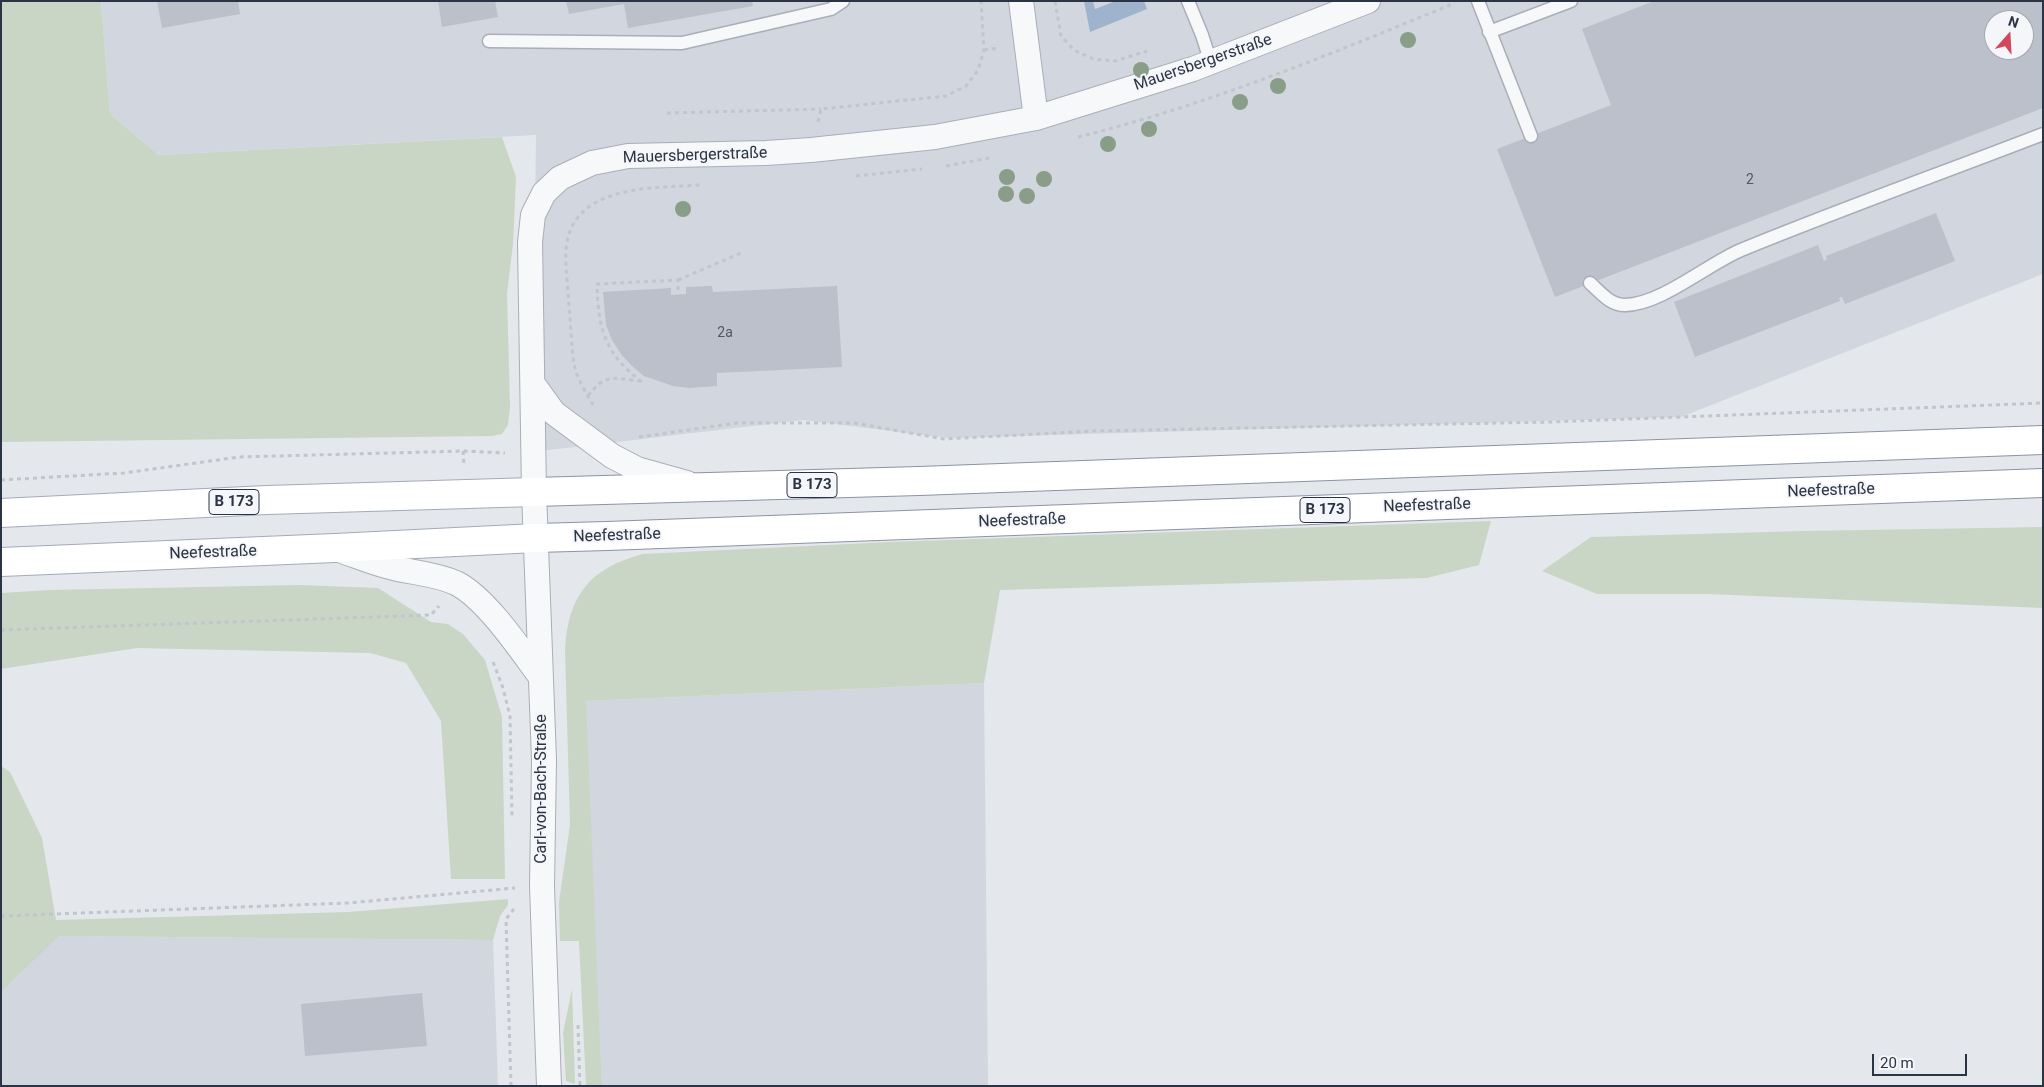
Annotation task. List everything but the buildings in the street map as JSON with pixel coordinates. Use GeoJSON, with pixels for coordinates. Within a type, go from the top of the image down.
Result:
{"type":"FeatureCollection","features":[{"type":"Feature","properties":{"kind":"main road","name":"B 173"},"geometry":{"type":"LineString","coordinates":[[1,513],[267,500],[704,488],[2043,440]]}},
{"type":"Feature","properties":{"kind":"main road","name":"Neefestraße"},"geometry":{"type":"LineString","coordinates":[[1,562],[536,538],[2043,483]]}},
{"type":"Feature","properties":{"kind":"street"},"geometry":{"type":"LineString","coordinates":[[1021,1],[1036,118]]}},
{"type":"Feature","properties":{"kind":"street","name":"Mauersbergerstraße"},"geometry":{"type":"LineString","coordinates":[[534,492],[530,242],[533,215],[544,194],[560,178],[592,163],[628,156],[766,153],[811,150],[934,137],[1036,118],[1211,63],[1368,1]]}},
{"type":"Feature","properties":{"kind":"street"},"geometry":{"type":"LineString","coordinates":[[533,384],[554,413],[612,456],[638,469],[704,488]]}},
{"type":"Feature","properties":{"kind":"street","name":"Carl-von-Bach-Straße"},"geometry":{"type":"LineString","coordinates":[[534,492],[544,760],[542,886],[549,1086]]}},
{"type":"Feature","properties":{"kind":"street"},"geometry":{"type":"LineString","coordinates":[[335,548],[392,568],[430,574],[458,584],[493,616],[540,676]]}},
{"type":"Feature","properties":{"kind":"lane"},"geometry":{"type":"LineString","coordinates":[[489,40],[682,43],[831,9],[843,1]]}},
{"type":"Feature","properties":{"kind":"lane"},"geometry":{"type":"LineString","coordinates":[[1188,1],[1211,63]]}},
{"type":"Feature","properties":{"kind":"lane"},"geometry":{"type":"LineString","coordinates":[[1478,1],[1531,136]]}},
{"type":"Feature","properties":{"kind":"lane"},"geometry":{"type":"LineString","coordinates":[[1489,32],[1571,1]]}},
{"type":"Feature","properties":{"kind":"lane"},"geometry":{"type":"LineString","coordinates":[[1590,283],[1607,299],[1623,305],[1640,302],[1666,293],[1739,251],[2043,134]]}},
{"type":"Feature","properties":{"kind":"path"},"geometry":{"type":"LineString","coordinates":[[667,113],[821,109],[946,96],[966,86],[978,70],[984,50],[981,1]]}},
{"type":"Feature","properties":{"kind":"path"},"geometry":{"type":"LineString","coordinates":[[1055,1],[1061,36],[1074,50],[1093,59],[1115,61],[1150,50]]}},
{"type":"Feature","properties":{"kind":"path"},"geometry":{"type":"LineString","coordinates":[[811,150],[821,109]]}},
{"type":"Feature","properties":{"kind":"path"},"geometry":{"type":"LineString","coordinates":[[597,411],[574,365],[566,248],[571,228],[582,211],[602,198],[642,189],[701,185]]}},
{"type":"Feature","properties":{"kind":"path"},"geometry":{"type":"LineString","coordinates":[[588,396],[597,384],[611,378],[642,382],[625,369],[615,358],[607,344],[600,320],[597,284],[678,280],[741,253]]}},
{"type":"Feature","properties":{"kind":"path"},"geometry":{"type":"LineString","coordinates":[[678,280],[678,294]]}},
{"type":"Feature","properties":{"kind":"path"},"geometry":{"type":"LineString","coordinates":[[632,438],[737,423],[854,423],[944,439],[1094,431],[1550,422],[2043,403]]}},
{"type":"Feature","properties":{"kind":"path"},"geometry":{"type":"LineString","coordinates":[[1,480],[124,472],[239,457],[463,451]]}},
{"type":"Feature","properties":{"kind":"path"},"geometry":{"type":"LineString","coordinates":[[1,630],[431,615],[458,584]]}},
{"type":"Feature","properties":{"kind":"path"},"geometry":{"type":"LineString","coordinates":[[439,606],[447,612]]}},
{"type":"Feature","properties":{"kind":"path"},"geometry":{"type":"LineString","coordinates":[[490,655],[503,688],[510,716],[512,822]]}},
{"type":"Feature","properties":{"kind":"path"},"geometry":{"type":"LineString","coordinates":[[514,879],[514,895]]}},
{"type":"Feature","properties":{"kind":"path"},"geometry":{"type":"LineString","coordinates":[[1,916],[348,903],[542,886]]}},
{"type":"Feature","properties":{"kind":"path"},"geometry":{"type":"LineString","coordinates":[[510,1086],[506,919],[515,909],[514,902]]}},
{"type":"Feature","properties":{"kind":"shaded area"},"geometry":{"type":"Polygon","coordinates":[[[101,1],[2043,1],[2043,274],[1681,417],[947,438],[803,420],[532,452],[536,135],[159,155],[110,114],[101,1]]]}},
{"type":"Feature","properties":{"kind":"shaded area"},"geometry":{"type":"Polygon","coordinates":[[[984,683],[988,1086],[602,1086],[585,701],[984,683]]]}},
{"type":"Feature","properties":{"kind":"shaded area"},"geometry":{"type":"Polygon","coordinates":[[[58,936],[493,940],[498,1086],[1,1086],[1,992],[58,936]]]}},
{"type":"Feature","properties":{"kind":"green space"},"geometry":{"type":"Polygon","coordinates":[[[1,1],[101,1],[110,114],[159,155],[502,137],[516,177],[513,244],[507,294],[510,407],[508,425],[502,434],[492,436],[1,442],[1,1]]]}},
{"type":"Feature","properties":{"kind":"green space"},"geometry":{"type":"Polygon","coordinates":[[[1491,521],[1479,565],[1427,578],[1000,590],[984,683],[586,701],[602,1086],[586,1086],[579,941],[560,941],[559,902],[570,825],[565,650],[571,614],[577,599],[596,576],[609,567],[643,554],[890,542],[1491,521]]]}},
{"type":"Feature","properties":{"kind":"green space"},"geometry":{"type":"Polygon","coordinates":[[[2043,527],[2043,608],[1707,594],[1597,594],[1542,571],[1591,537],[2043,527]]]}},
{"type":"Feature","properties":{"kind":"green space"},"geometry":{"type":"Polygon","coordinates":[[[300,585],[378,588],[431,622],[448,624],[463,634],[485,660],[502,717],[505,879],[451,879],[441,721],[406,663],[370,653],[137,648],[1,669],[1,593],[50,590],[300,585]]]}},
{"type":"Feature","properties":{"kind":"green space"},"geometry":{"type":"Polygon","coordinates":[[[1,766],[10,772],[42,838],[56,920],[349,912],[508,899],[508,905],[500,916],[493,940],[59,936],[1,992],[1,766]]]}},
{"type":"Feature","properties":{"kind":"green space"},"geometry":{"type":"Polygon","coordinates":[[[572,989],[575,1084],[566,1081],[563,1033],[572,989]]]}},
{"type":"Feature","properties":{"kind":"water"},"geometry":{"type":"Polygon","coordinates":[[[1084,1],[1093,1],[1095,9],[1116,1],[1144,1],[1147,9],[1090,32],[1084,1]]]}}]}
